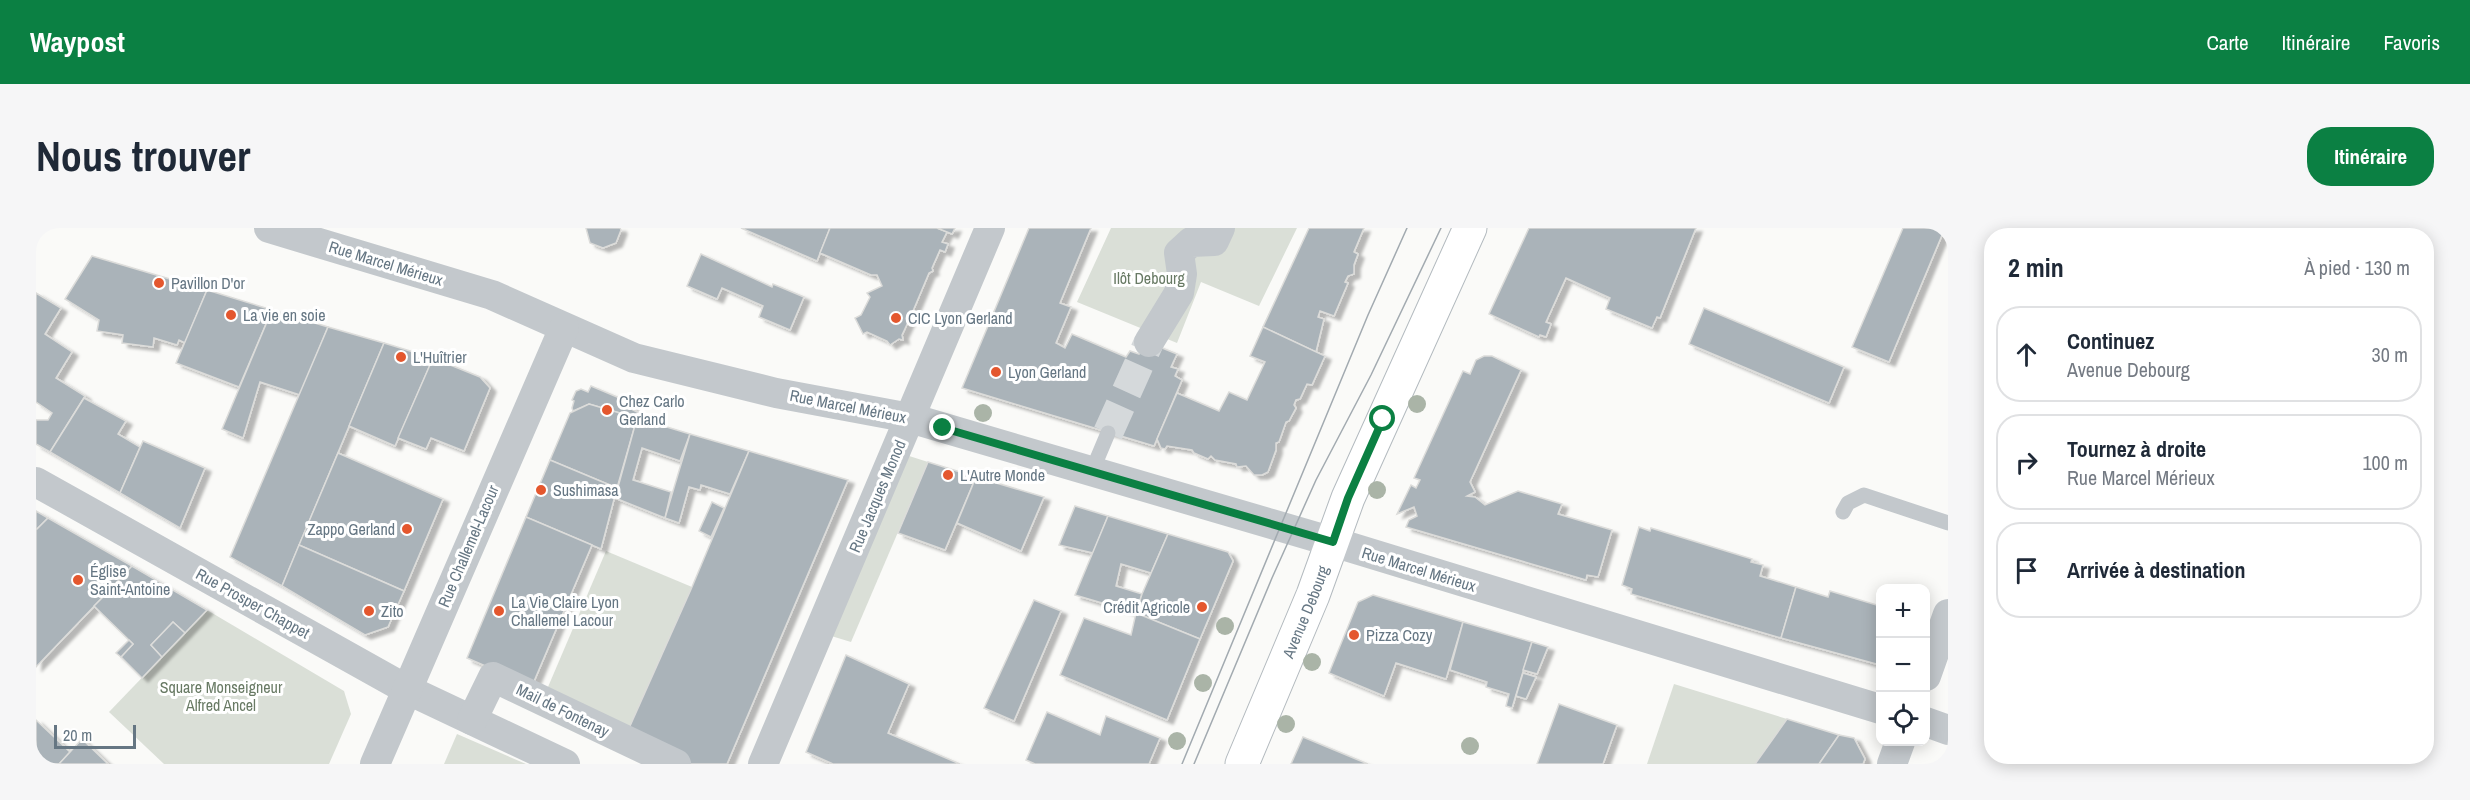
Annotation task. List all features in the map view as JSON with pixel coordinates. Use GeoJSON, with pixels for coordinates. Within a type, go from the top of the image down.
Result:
{"type":"FeatureCollection","features":[{"type":"Feature","properties":{"kind":"street","name":"Rue Marcel Mérieux"},"geometry":{"type":"LineString","coordinates":[[269,228],[492,295],[634,358],[776,393],[910,418],[1333,542],[1876,707]]}},
{"type":"Feature","properties":{"kind":"street","name":"Rue Jacques Monod"},"geometry":{"type":"LineString","coordinates":[[763,764],[990,228]]}},
{"type":"Feature","properties":{"kind":"street"},"geometry":{"type":"LineString","coordinates":[[1149,342],[1179,293],[1182,274],[1179,253],[1191,242],[1214,240],[1220,228]]}},
{"type":"Feature","properties":{"kind":"street","name":"Avenue Debourg"},"geometry":{"type":"LineString","coordinates":[[1242,764],[1304,618],[1348,498],[1470,228]]}},
{"type":"Feature","properties":{"kind":"street","name":"Rue Challemel-Lacour"},"geometry":{"type":"LineString","coordinates":[[375,764],[564,328]]}},
{"type":"Feature","properties":{"kind":"street","name":"Rue Prosper Chappet"},"geometry":{"type":"LineString","coordinates":[[36,482],[406,689]]}},
{"type":"Feature","properties":{"kind":"street"},"geometry":{"type":"LineString","coordinates":[[1930,665],[1948,614]]}},
{"type":"Feature","properties":{"kind":"street","name":"Mail de Fontenay"},"geometry":{"type":"LineString","coordinates":[[472,720],[493,677],[639,751],[676,764]]}},
{"type":"Feature","properties":{"kind":"street"},"geometry":{"type":"LineString","coordinates":[[406,689],[565,764]]}},
{"type":"Feature","properties":{"kind":"street"},"geometry":{"type":"LineString","coordinates":[[1930,723],[1948,730]]}},
{"type":"Feature","properties":{"kind":"street"},"geometry":{"type":"LineString","coordinates":[[1892,764],[1898,746]]}},
{"type":"Feature","properties":{"kind":"lane"},"geometry":{"type":"LineString","coordinates":[[1092,471],[1108,432]]}},
{"type":"Feature","properties":{"kind":"lane"},"geometry":{"type":"LineString","coordinates":[[1843,512],[1848,503],[1864,495],[1948,523]]}},
{"type":"Feature","properties":{"kind":"green space","name":"Ilôt Debourg"},"geometry":{"type":"Polygon","coordinates":[[[1111,228],[1297,228],[1259,306],[1201,282],[1177,343],[1077,302],[1111,228]]]}},
{"type":"Feature","properties":{"kind":"green space"},"geometry":{"type":"Polygon","coordinates":[[[906,455],[928,462],[851,642],[828,635],[906,455]]]}},
{"type":"Feature","properties":{"kind":"green space"},"geometry":{"type":"Polygon","coordinates":[[[606,551],[692,587],[626,735],[545,694],[606,551]]]}},
{"type":"Feature","properties":{"kind":"green space","name":"Square Monseigneur Alfred Ancel"},"geometry":{"type":"Polygon","coordinates":[[[207,610],[344,691],[351,714],[329,764],[164,764],[109,712],[207,610]]]}},
{"type":"Feature","properties":{"kind":"green space"},"geometry":{"type":"Polygon","coordinates":[[[1674,684],[1787,719],[1755,764],[1647,764],[1674,684]]]}},
{"type":"Feature","properties":{"kind":"green space"},"geometry":{"type":"Polygon","coordinates":[[[457,734],[526,764],[444,764],[457,734]]]}},
{"type":"Feature","properties":{"kind":"building"},"geometry":{"type":"Polygon","coordinates":[[[586,228],[620,228],[621,230],[616,243],[603,248],[590,243],[586,228]]]}},
{"type":"Feature","properties":{"kind":"building"},"geometry":{"type":"Polygon","coordinates":[[[741,228],[830,228],[817,261],[741,228]]]}},
{"type":"Feature","properties":{"kind":"building"},"geometry":{"type":"Polygon","coordinates":[[[830,228],[937,228],[947,232],[942,242],[948,244],[945,252],[940,250],[932,268],[933,271],[929,273],[913,311],[914,314],[902,335],[903,340],[899,339],[890,345],[887,341],[867,332],[863,334],[855,318],[861,315],[870,297],[867,293],[882,286],[877,275],[871,275],[820,253],[830,228]]]}},
{"type":"Feature","properties":{"kind":"building"},"geometry":{"type":"Polygon","coordinates":[[[937,228],[955,228],[952,234],[937,228]]]}},
{"type":"Feature","properties":{"kind":"building"},"geometry":{"type":"Polygon","coordinates":[[[1029,228],[1091,228],[1060,303],[1071,307],[1056,343],[1065,348],[1072,334],[1126,357],[1130,351],[1139,354],[1145,341],[1177,354],[1171,367],[1178,369],[1175,376],[1182,380],[1154,446],[962,388],[1029,228]]]}},
{"type":"Feature","properties":{"kind":"building"},"geometry":{"type":"Polygon","coordinates":[[[1309,228],[1364,228],[1354,252],[1358,254],[1354,274],[1348,276],[1345,282],[1348,283],[1334,316],[1320,311],[1318,317],[1324,319],[1316,352],[1263,327],[1309,228]]]}},
{"type":"Feature","properties":{"kind":"building"},"geometry":{"type":"Polygon","coordinates":[[[1529,228],[1696,228],[1660,318],[1657,317],[1652,328],[1606,309],[1610,298],[1566,278],[1546,322],[1551,324],[1546,337],[1540,335],[1539,337],[1489,314],[1529,228]]]}},
{"type":"Feature","properties":{"kind":"building"},"geometry":{"type":"Polygon","coordinates":[[[1903,228],[1945,228],[1889,362],[1852,347],[1903,228]]]}},
{"type":"Feature","properties":{"kind":"building"},"geometry":{"type":"Polygon","coordinates":[[[701,254],[772,287],[773,284],[804,297],[790,330],[759,317],[763,306],[722,288],[717,299],[687,286],[701,254]]]}},
{"type":"Feature","properties":{"kind":"building"},"geometry":{"type":"Polygon","coordinates":[[[92,256],[207,290],[185,343],[179,340],[177,345],[154,338],[153,347],[122,343],[123,335],[97,331],[99,320],[65,299],[92,256]]]}},
{"type":"Feature","properties":{"kind":"building"},"geometry":{"type":"Polygon","coordinates":[[[207,290],[272,310],[239,387],[176,363],[207,290]]]}},
{"type":"Feature","properties":{"kind":"building"},"geometry":{"type":"Polygon","coordinates":[[[36,293],[61,308],[45,334],[72,352],[56,378],[85,396],[50,452],[36,444],[36,420],[48,420],[52,413],[36,402],[36,293]]]}},
{"type":"Feature","properties":{"kind":"building"},"geometry":{"type":"Polygon","coordinates":[[[1704,308],[1844,367],[1829,403],[1689,344],[1704,308]]]}},
{"type":"Feature","properties":{"kind":"building"},"geometry":{"type":"Polygon","coordinates":[[[272,310],[328,327],[300,395],[260,382],[243,438],[222,429],[272,310]]]}},
{"type":"Feature","properties":{"kind":"building"},"geometry":{"type":"Polygon","coordinates":[[[328,327],[384,343],[282,586],[230,557],[328,327]]]}},
{"type":"Feature","properties":{"kind":"building"},"geometry":{"type":"Polygon","coordinates":[[[1263,327],[1325,356],[1312,385],[1307,384],[1300,399],[1296,400],[1294,405],[1296,408],[1289,421],[1286,422],[1279,442],[1276,443],[1276,450],[1268,472],[1254,475],[1246,466],[1237,467],[1236,464],[1215,460],[1211,456],[1208,459],[1192,450],[1167,446],[1165,449],[1161,448],[1157,439],[1177,393],[1219,411],[1229,392],[1247,400],[1265,362],[1250,356],[1263,327]]]}},
{"type":"Feature","properties":{"kind":"building"},"geometry":{"type":"Polygon","coordinates":[[[384,343],[433,358],[395,446],[349,426],[384,343]]]}},
{"type":"Feature","properties":{"kind":"building"},"geometry":{"type":"Polygon","coordinates":[[[1484,356],[1492,356],[1521,370],[1470,482],[1475,492],[1467,496],[1475,497],[1485,505],[1518,491],[1562,504],[1558,514],[1612,530],[1598,577],[1587,575],[1586,580],[1406,527],[1409,520],[1417,516],[1414,507],[1397,514],[1411,485],[1416,488],[1420,480],[1414,478],[1463,371],[1470,374],[1476,360],[1484,356]]]}},
{"type":"Feature","properties":{"kind":"building"},"geometry":{"type":"Polygon","coordinates":[[[433,358],[480,377],[490,388],[464,451],[431,438],[426,449],[398,438],[433,358]]]}},
{"type":"Feature","properties":{"kind":"building"},"geometry":{"type":"Polygon","coordinates":[[[591,386],[629,402],[628,405],[639,413],[637,418],[589,404],[573,411],[574,401],[572,400],[576,391],[581,389],[588,392],[591,386]]]}},
{"type":"Feature","properties":{"kind":"building"},"geometry":{"type":"Polygon","coordinates":[[[84,398],[126,421],[118,434],[140,447],[120,493],[50,452],[84,398]]]}},
{"type":"Feature","properties":{"kind":"building"},"geometry":{"type":"Polygon","coordinates":[[[589,404],[637,418],[617,488],[550,460],[570,413],[589,404]]]}},
{"type":"Feature","properties":{"kind":"building"},"geometry":{"type":"Polygon","coordinates":[[[637,418],[690,434],[680,461],[642,448],[633,480],[671,492],[665,518],[615,498],[637,418]]]}},
{"type":"Feature","properties":{"kind":"building"},"geometry":{"type":"Polygon","coordinates":[[[690,434],[749,451],[730,494],[701,485],[700,490],[689,487],[679,523],[665,518],[690,434]]]}},
{"type":"Feature","properties":{"kind":"building"},"geometry":{"type":"Polygon","coordinates":[[[143,441],[205,468],[180,528],[120,493],[143,441]]]}},
{"type":"Feature","properties":{"kind":"building"},"geometry":{"type":"Polygon","coordinates":[[[749,451],[848,480],[727,764],[688,764],[626,735],[749,451]]]}},
{"type":"Feature","properties":{"kind":"building"},"geometry":{"type":"Polygon","coordinates":[[[338,453],[443,499],[404,591],[299,545],[338,453]]]}},
{"type":"Feature","properties":{"kind":"building"},"geometry":{"type":"Polygon","coordinates":[[[550,460],[617,488],[601,549],[526,517],[550,460]]]}},
{"type":"Feature","properties":{"kind":"building"},"geometry":{"type":"Polygon","coordinates":[[[928,462],[976,477],[945,550],[898,533],[928,462]]]}},
{"type":"Feature","properties":{"kind":"building"},"geometry":{"type":"Polygon","coordinates":[[[976,477],[1044,497],[1021,551],[957,523],[976,477]]]}},
{"type":"Feature","properties":{"kind":"building"},"geometry":{"type":"Polygon","coordinates":[[[712,502],[724,508],[711,537],[699,531],[712,502]]]}},
{"type":"Feature","properties":{"kind":"building"},"geometry":{"type":"Polygon","coordinates":[[[1075,506],[1108,516],[1093,553],[1059,545],[1075,506]]]}},
{"type":"Feature","properties":{"kind":"building"},"geometry":{"type":"Polygon","coordinates":[[[36,511],[48,518],[36,530],[36,511]]]}},
{"type":"Feature","properties":{"kind":"building"},"geometry":{"type":"Polygon","coordinates":[[[1108,516],[1168,534],[1151,573],[1121,564],[1116,586],[1142,594],[1136,613],[1075,595],[1108,516]]]}},
{"type":"Feature","properties":{"kind":"building"},"geometry":{"type":"Polygon","coordinates":[[[526,517],[592,545],[532,686],[467,658],[526,517]]]}},
{"type":"Feature","properties":{"kind":"building","name":"Église Saint-Antoine"},"geometry":{"type":"Polygon","coordinates":[[[48,518],[132,566],[107,593],[109,594],[104,596],[36,667],[36,530],[48,518]]]}},
{"type":"Feature","properties":{"kind":"building"},"geometry":{"type":"Polygon","coordinates":[[[1639,527],[1650,531],[1651,528],[1752,559],[1751,562],[1763,565],[1760,576],[1796,587],[1781,638],[1631,594],[1632,589],[1622,585],[1639,527]]]}},
{"type":"Feature","properties":{"kind":"building"},"geometry":{"type":"Polygon","coordinates":[[[1168,534],[1228,552],[1233,561],[1200,639],[1136,613],[1168,534]]]}},
{"type":"Feature","properties":{"kind":"building"},"geometry":{"type":"Polygon","coordinates":[[[299,545],[404,591],[388,627],[365,635],[282,586],[299,545]]]}},
{"type":"Feature","properties":{"kind":"building"},"geometry":{"type":"Polygon","coordinates":[[[132,566],[207,610],[185,633],[173,622],[151,645],[162,657],[142,678],[121,657],[133,644],[94,606],[109,594],[107,593],[132,566]]]}},
{"type":"Feature","properties":{"kind":"building"},"geometry":{"type":"Polygon","coordinates":[[[1796,587],[1828,597],[1830,591],[1876,605],[1876,664],[1781,638],[1796,587]]]}},
{"type":"Feature","properties":{"kind":"building"},"geometry":{"type":"Polygon","coordinates":[[[1373,595],[1463,622],[1446,679],[1396,663],[1384,696],[1329,673],[1358,602],[1373,595]]]}},
{"type":"Feature","properties":{"kind":"building"},"geometry":{"type":"Polygon","coordinates":[[[1034,600],[1061,611],[1014,721],[984,708],[1034,600]]]}},
{"type":"Feature","properties":{"kind":"building"},"geometry":{"type":"Polygon","coordinates":[[[1136,613],[1200,639],[1167,720],[1060,675],[1084,618],[1131,635],[1136,613]]]}},
{"type":"Feature","properties":{"kind":"building"},"geometry":{"type":"Polygon","coordinates":[[[173,622],[185,633],[162,657],[151,645],[173,622]]]}},
{"type":"Feature","properties":{"kind":"building"},"geometry":{"type":"Polygon","coordinates":[[[1463,622],[1532,642],[1512,708],[1506,706],[1509,694],[1486,687],[1487,682],[1450,670],[1463,622]]]}},
{"type":"Feature","properties":{"kind":"building"},"geometry":{"type":"Polygon","coordinates":[[[129,640],[133,644],[121,657],[116,653],[129,640]]]}},
{"type":"Feature","properties":{"kind":"building"},"geometry":{"type":"Polygon","coordinates":[[[1532,642],[1548,647],[1537,674],[1523,670],[1532,642]]]}},
{"type":"Feature","properties":{"kind":"building"},"geometry":{"type":"Polygon","coordinates":[[[846,655],[909,684],[888,733],[960,764],[833,764],[806,752],[846,655]]]}},
{"type":"Feature","properties":{"kind":"building"},"geometry":{"type":"Polygon","coordinates":[[[1523,673],[1536,677],[1526,699],[1516,696],[1523,673]]]}},
{"type":"Feature","properties":{"kind":"building"},"geometry":{"type":"Polygon","coordinates":[[[1559,704],[1617,725],[1603,764],[1537,764],[1559,704]]]}},
{"type":"Feature","properties":{"kind":"building"},"geometry":{"type":"Polygon","coordinates":[[[1047,712],[1100,735],[1106,716],[1160,738],[1149,764],[1035,764],[1026,760],[1047,712]]]}},
{"type":"Feature","properties":{"kind":"building"},"geometry":{"type":"Polygon","coordinates":[[[1787,719],[1839,735],[1819,764],[1755,764],[1787,719]]]}},
{"type":"Feature","properties":{"kind":"building"},"geometry":{"type":"Polygon","coordinates":[[[36,720],[70,752],[59,764],[36,764],[36,720]]]}},
{"type":"Feature","properties":{"kind":"building"},"geometry":{"type":"Polygon","coordinates":[[[1839,735],[1854,738],[1865,759],[1863,764],[1819,764],[1839,735]]]}},
{"type":"Feature","properties":{"kind":"building"},"geometry":{"type":"Polygon","coordinates":[[[1303,737],[1368,764],[1291,764],[1303,737]]]}},
{"type":"Feature","properties":{"kind":"building"},"geometry":{"type":"Polygon","coordinates":[[[82,739],[108,764],[59,764],[82,739]]]}},
{"type":"Feature","properties":{"kind":"tunnel"},"geometry":{"type":"LineString","coordinates":[[1108,433],[1149,342]]}},
{"type":"Feature","properties":{"kind":"tram line"},"geometry":{"type":"LineString","coordinates":[[1182,764],[1368,315],[1407,228]]}},
{"type":"Feature","properties":{"kind":"tram line"},"geometry":{"type":"LineString","coordinates":[[1194,764],[1316,480],[1371,375],[1441,228]]}},
{"type":"Feature","properties":{"kind":"place","name":"Pavillon D'or"},"geometry":{"type":"Point","coordinates":[159,283]}},
{"type":"Feature","properties":{"kind":"place","name":"La vie en soie"},"geometry":{"type":"Point","coordinates":[231,315]}},
{"type":"Feature","properties":{"kind":"place","name":"CIC Lyon Gerland"},"geometry":{"type":"Point","coordinates":[896,318]}},
{"type":"Feature","properties":{"kind":"place","name":"L'Huîtrier"},"geometry":{"type":"Point","coordinates":[401,357]}},
{"type":"Feature","properties":{"kind":"place","name":"Lyon Gerland"},"geometry":{"type":"Point","coordinates":[996,372]}},
{"type":"Feature","properties":{"kind":"place","name":"Chez Carlo Gerland"},"geometry":{"type":"Point","coordinates":[607,410]}},
{"type":"Feature","properties":{"kind":"place","name":"L'Autre Monde"},"geometry":{"type":"Point","coordinates":[948,475]}},
{"type":"Feature","properties":{"kind":"place","name":"Sushimasa"},"geometry":{"type":"Point","coordinates":[541,490]}},
{"type":"Feature","properties":{"kind":"place","name":"Zappo Gerland"},"geometry":{"type":"Point","coordinates":[407,529]}},
{"type":"Feature","properties":{"kind":"place","name":"Église Saint-Antoine"},"geometry":{"type":"Point","coordinates":[78,580]}},
{"type":"Feature","properties":{"kind":"place","name":"Crédit Agricole"},"geometry":{"type":"Point","coordinates":[1202,607]}},
{"type":"Feature","properties":{"kind":"place","name":"Zito"},"geometry":{"type":"Point","coordinates":[369,611]}},
{"type":"Feature","properties":{"kind":"place","name":"La Vie Claire Lyon Challemel Lacour"},"geometry":{"type":"Point","coordinates":[499,611]}},
{"type":"Feature","properties":{"kind":"place","name":"Pizza Cozy"},"geometry":{"type":"Point","coordinates":[1354,635]}},
{"type":"Feature","properties":{"kind":"route"},"geometry":{"type":"LineString","coordinates":[[943,428],[1333,542],[1348,498],[1383,419]]}}]}
